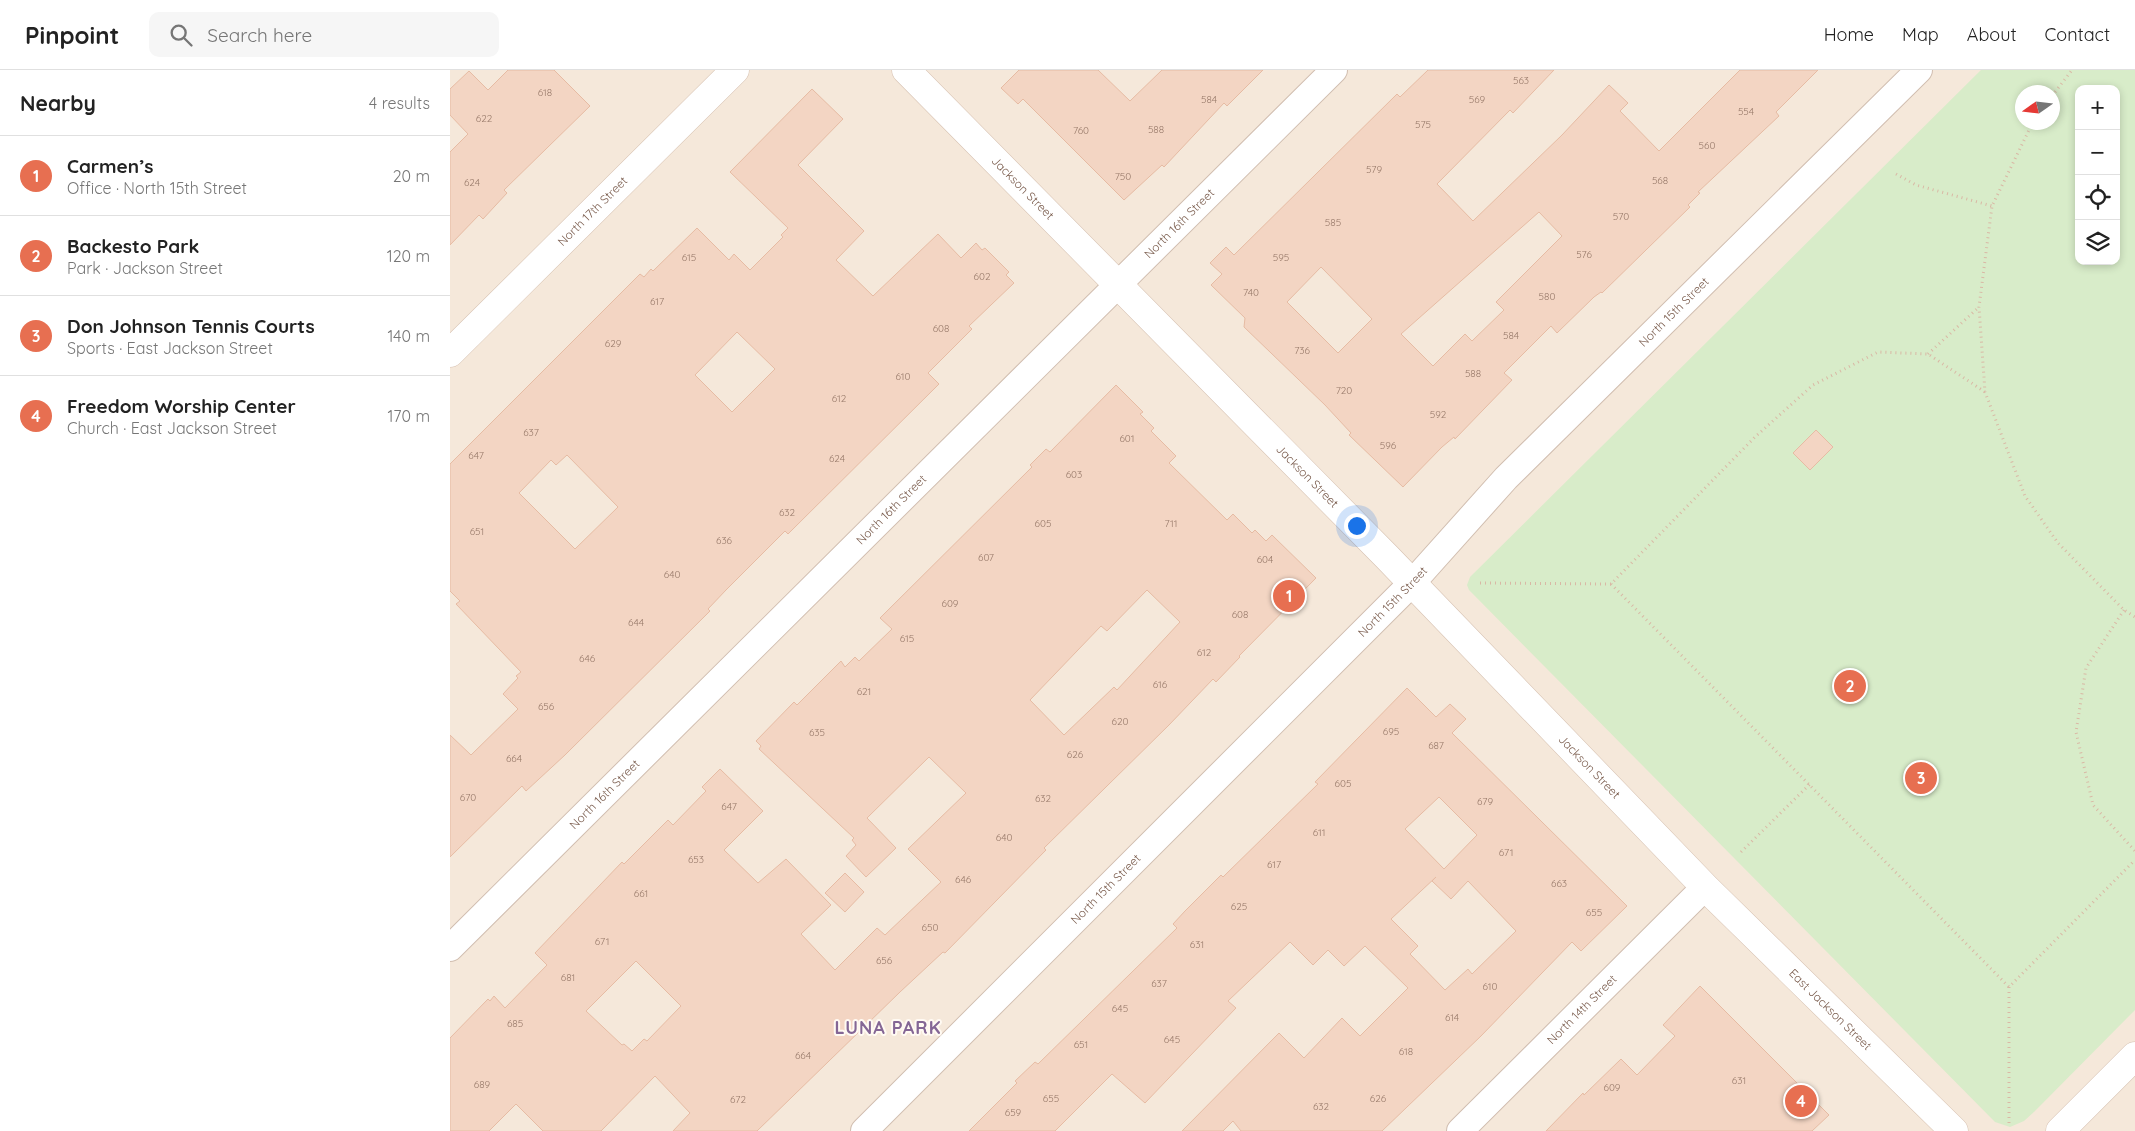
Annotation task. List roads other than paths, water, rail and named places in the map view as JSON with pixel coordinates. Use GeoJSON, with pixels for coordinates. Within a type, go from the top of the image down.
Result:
{"type":"FeatureCollection","features":[{"type":"Feature","properties":{"kind":"street","name":"North 17th Street"},"geometry":{"type":"LineString","coordinates":[[450,353],[735,70]]}},
{"type":"Feature","properties":{"kind":"street","name":"Jackson Street"},"geometry":{"type":"LineString","coordinates":[[906,70],[1120,284],[1705,887]]}},
{"type":"Feature","properties":{"kind":"street","name":"North 16th Street"},"geometry":{"type":"LineString","coordinates":[[450,948],[1334,70]]}},
{"type":"Feature","properties":{"kind":"street","name":"North 15th Street"},"geometry":{"type":"LineString","coordinates":[[864,1131],[1412,583],[1506,478],[1919,70]]}},
{"type":"Feature","properties":{"kind":"street","name":"North 14th Street"},"geometry":{"type":"LineString","coordinates":[[1460,1131],[1705,887]]}},
{"type":"Feature","properties":{"kind":"street","name":"East Jackson Street"},"geometry":{"type":"LineString","coordinates":[[1705,887],[1954,1131]]}},
{"type":"Feature","properties":{"kind":"street"},"geometry":{"type":"LineString","coordinates":[[2060,1131],[2135,1056]]}},
{"type":"Feature","properties":{"kind":"place","name":"Carmen’s"},"geometry":{"type":"Point","coordinates":[1289,596]}},
{"type":"Feature","properties":{"kind":"place","name":"Backesto Park"},"geometry":{"type":"Point","coordinates":[1850,686]}},
{"type":"Feature","properties":{"kind":"place","name":"Don Johnson Tennis Courts"},"geometry":{"type":"Point","coordinates":[1921,778]}},
{"type":"Feature","properties":{"kind":"place","name":"Freedom Worship Center"},"geometry":{"type":"Point","coordinates":[1801,1101]}},
{"type":"Feature","properties":{"kind":"district","name":"LUNA PARK"},"geometry":{"type":"Point","coordinates":[888,1028]}}]}
